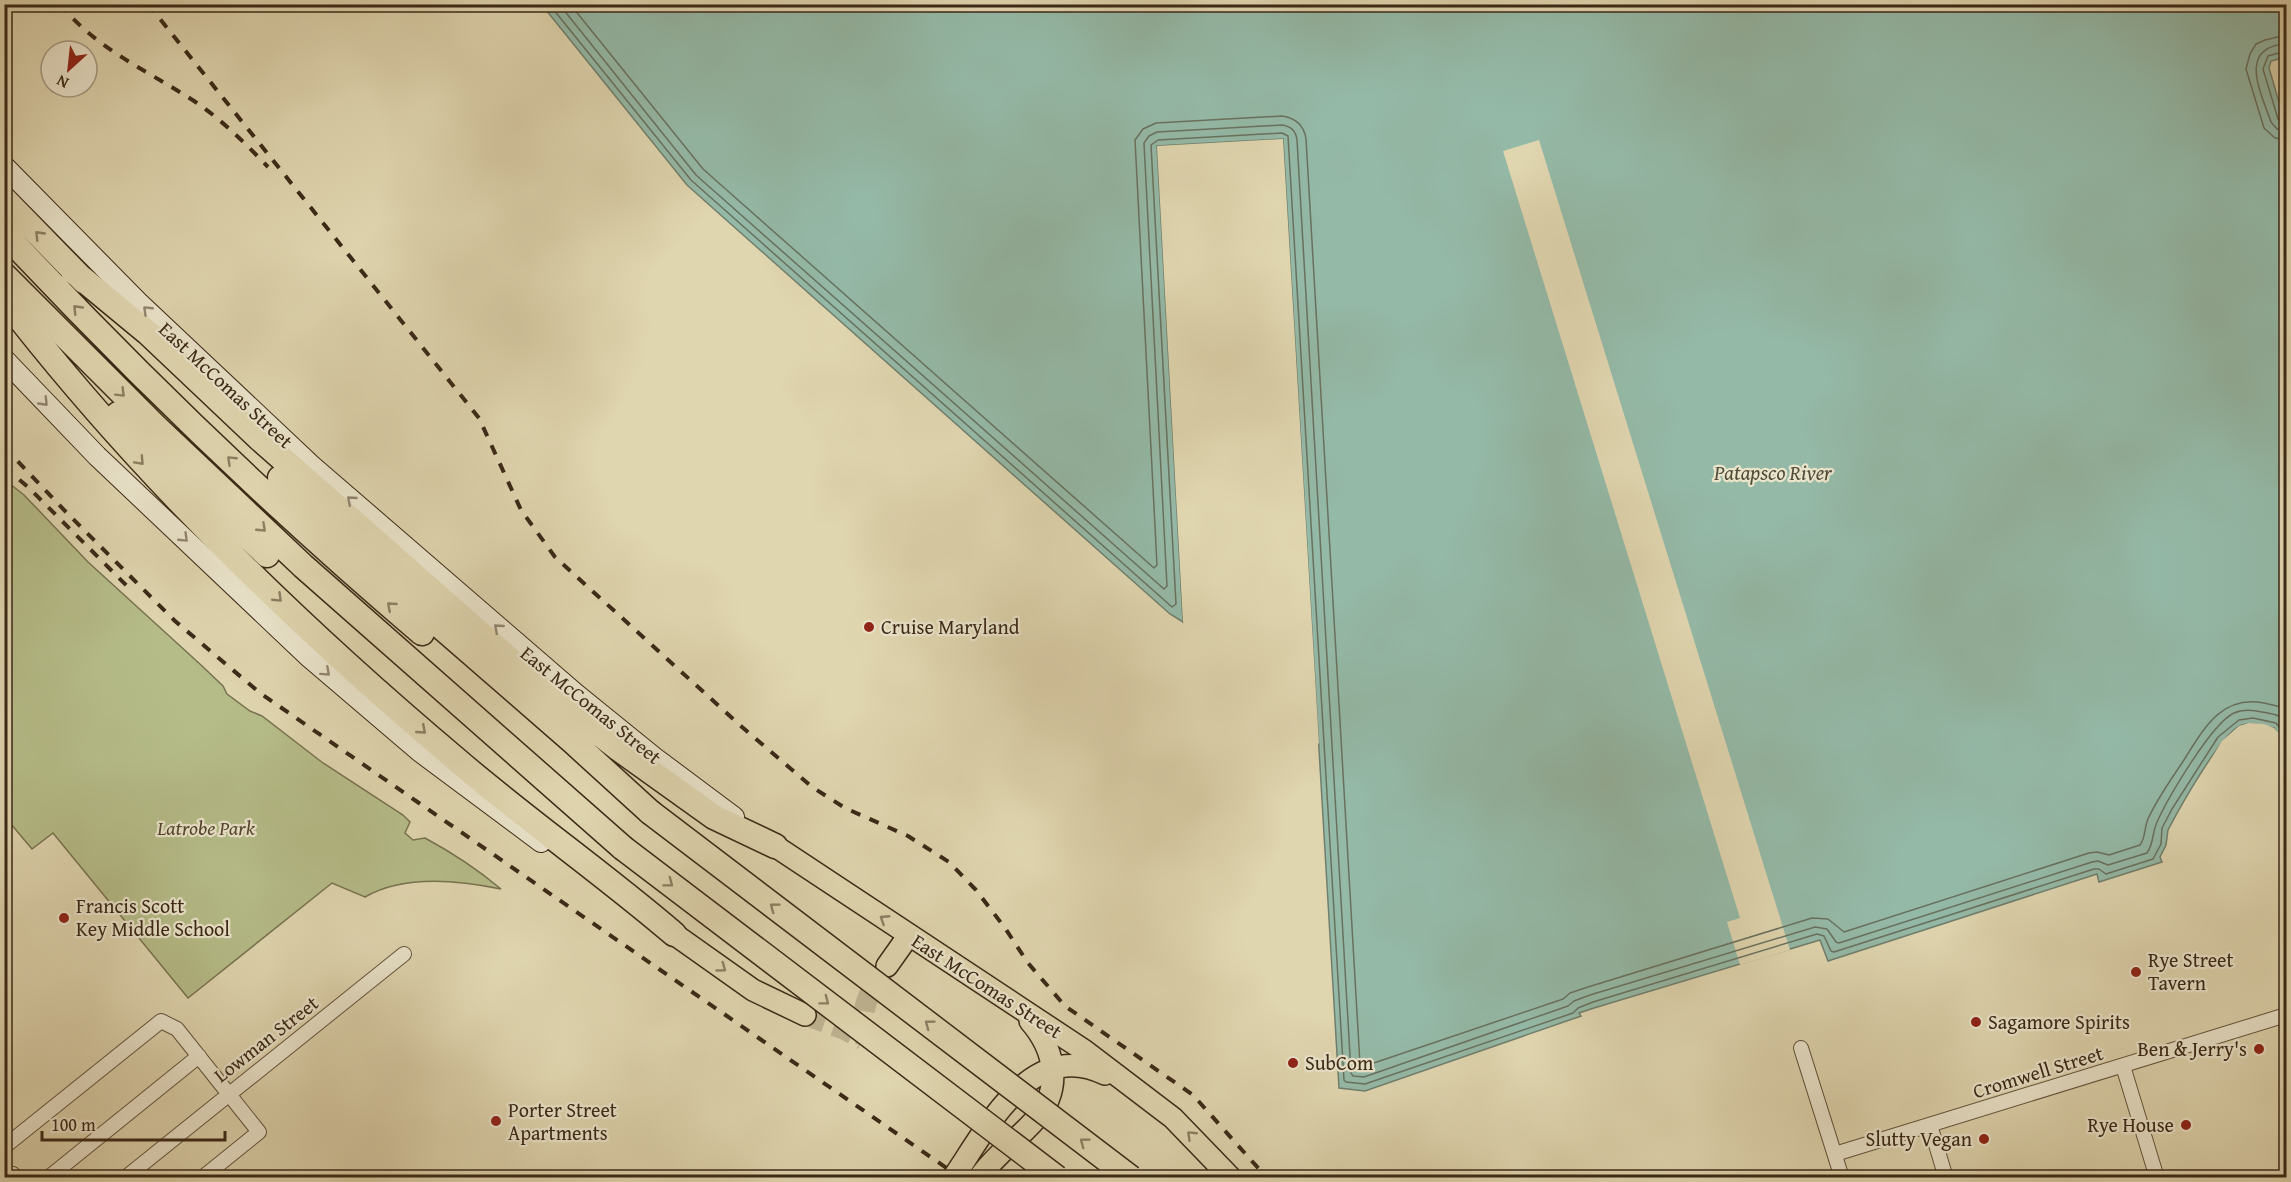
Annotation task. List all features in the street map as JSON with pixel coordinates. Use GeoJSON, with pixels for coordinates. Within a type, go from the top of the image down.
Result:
{"type":"FeatureCollection","features":[{"type":"Feature","properties":{"kind":"highway"},"geometry":{"type":"LineString","coordinates":[[4,199],[220,420],[364,558],[650,812]]}},
{"type":"Feature","properties":{"kind":"highway"},"geometry":{"type":"LineString","coordinates":[[4,233],[195,426],[346,567],[554,743],[650,812],[1131,1178]]}},
{"type":"Feature","properties":{"kind":"highway"},"geometry":{"type":"LineString","coordinates":[[73,270],[148,333],[261,440],[550,695],[619,749],[714,817],[775,846]]}},
{"type":"Feature","properties":{"kind":"highway"},"geometry":{"type":"LineString","coordinates":[[4,275],[156,427],[303,566],[623,848]]}},
{"type":"Feature","properties":{"kind":"highway"},"geometry":{"type":"LineString","coordinates":[[4,303],[194,488],[351,631],[511,768],[623,848],[1057,1178]]}},
{"type":"Feature","properties":{"kind":"highway"},"geometry":{"type":"LineString","coordinates":[[21,320],[73,386],[146,467],[306,625],[388,701],[459,762],[674,934]]}},
{"type":"Feature","properties":{"kind":"main road","name":"East McComas Street"},"geometry":{"type":"LineString","coordinates":[[775,846],[1084,1051],[1173,1118],[1231,1178]]}},
{"type":"Feature","properties":{"kind":"main road"},"geometry":{"type":"LineString","coordinates":[[674,934],[767,999],[805,1015]]}},
{"type":"Feature","properties":{"kind":"main road"},"geometry":{"type":"LineString","coordinates":[[887,966],[909,935]]}},
{"type":"Feature","properties":{"kind":"main road"},"geometry":{"type":"LineString","coordinates":[[978,1178],[987,1166],[1041,1113],[1052,1087],[1054,1067],[1041,1034],[1018,1007]]}},
{"type":"Feature","properties":{"kind":"main road"},"geometry":{"type":"LineString","coordinates":[[953,1178],[1013,1094],[1031,1079],[1054,1067],[1071,1065],[1087,1066],[1128,1084]]}},
{"type":"Feature","properties":{"kind":"street","name":"East McComas Street"},"geometry":{"type":"LineString","coordinates":[[4,166],[146,309],[311,465],[602,716],[775,846]]}},
{"type":"Feature","properties":{"kind":"street"},"geometry":{"type":"LineString","coordinates":[[4,359],[97,456],[310,658],[382,722],[625,903],[674,934]]}},
{"type":"Feature","properties":{"kind":"street","name":"Lowman Street"},"geometry":{"type":"LineString","coordinates":[[125,1178],[404,954]]}},
{"type":"Feature","properties":{"kind":"street","name":"Cromwell Street"},"geometry":{"type":"LineString","coordinates":[[1835,1154],[2286,1015]]}},
{"type":"Feature","properties":{"kind":"street"},"geometry":{"type":"LineString","coordinates":[[4,1147],[161,1021],[177,1029],[259,1132],[202,1178]]}},
{"type":"Feature","properties":{"kind":"street"},"geometry":{"type":"LineString","coordinates":[[1801,1048],[1842,1178]]}},
{"type":"Feature","properties":{"kind":"street"},"geometry":{"type":"LineString","coordinates":[[48,1178],[199,1056]]}},
{"type":"Feature","properties":{"kind":"street"},"geometry":{"type":"LineString","coordinates":[[2123,1066],[2157,1178]]}},
{"type":"Feature","properties":{"kind":"street"},"geometry":{"type":"LineString","coordinates":[[1930,1125],[1946,1178]]}},
{"type":"Feature","properties":{"kind":"green space","name":"Latrobe Park"},"geometry":{"type":"Polygon","coordinates":[[[5,480],[24,495],[88,562],[223,686],[227,694],[250,711],[262,716],[323,763],[403,815],[410,822],[405,833],[413,840],[425,838],[455,855],[501,889],[467,883],[414,882],[380,890],[365,897],[332,883],[188,998],[53,833],[32,849],[5,817],[5,480]]]}},
{"type":"Feature","properties":{"kind":"water","name":"Patapsco River"},"geometry":{"type":"Polygon","coordinates":[[[542,5],[2286,5],[2286,57],[2271,61],[2269,68],[2286,126],[2286,747],[2274,728],[2250,724],[2242,725],[2234,730],[2213,755],[2168,830],[2166,845],[2160,857],[2162,862],[2099,882],[2097,874],[1828,961],[1820,940],[1594,1008],[1579,1013],[1581,1016],[1365,1091],[1339,1088],[1283,139],[1157,146],[1183,622],[1170,614],[687,185],[542,5]]]}},
{"type":"Feature","properties":{"kind":"pier"},"geometry":{"type":"Polygon","coordinates":[[[1283,139],[1319,744],[1316,741],[1281,142],[1160,149],[1185,624],[1183,622],[1157,146],[1283,139]]]}},
{"type":"Feature","properties":{"kind":"pier"},"geometry":{"type":"Polygon","coordinates":[[[1539,140],[1790,950],[1740,965],[1727,922],[1740,918],[1503,151],[1539,140]]]}},
{"type":"Feature","properties":{"kind":"pier"},"geometry":{"type":"Polygon","coordinates":[[[2249,723],[2264,724],[2274,728],[2286,741],[2286,750],[2272,731],[2252,727],[2241,728],[2225,743],[2211,764],[2208,764],[2222,741],[2239,726],[2249,723]]]}},
{"type":"Feature","properties":{"kind":"tunnel"},"geometry":{"type":"LineString","coordinates":[[866,1042],[863,1022],[866,1005],[884,971]]}},
{"type":"Feature","properties":{"kind":"tunnel"},"geometry":{"type":"LineString","coordinates":[[805,1015],[846,1030],[863,1040]]}},
{"type":"Feature","properties":{"kind":"railway"},"geometry":{"type":"LineString","coordinates":[[60,4],[90,34],[107,47],[207,110],[268,167]]}},
{"type":"Feature","properties":{"kind":"railway"},"geometry":{"type":"LineString","coordinates":[[148,4],[479,418],[521,510],[555,557],[742,727],[812,787],[845,808],[908,836],[949,862],[976,890],[1028,963],[1065,1006],[1193,1095],[1267,1178]]}},
{"type":"Feature","properties":{"kind":"railway"},"geometry":{"type":"LineString","coordinates":[[4,447],[175,621],[260,693],[961,1178]]}},
{"type":"Feature","properties":{"kind":"railway"},"geometry":{"type":"LineString","coordinates":[[4,467],[28,487],[131,590]]}},
{"type":"Feature","properties":{"kind":"place","name":"Cruise Maryland"},"geometry":{"type":"Point","coordinates":[869,627]}},
{"type":"Feature","properties":{"kind":"place","name":"Francis Scott Key Middle School"},"geometry":{"type":"Point","coordinates":[64,918]}},
{"type":"Feature","properties":{"kind":"place","name":"Rye Street Tavern"},"geometry":{"type":"Point","coordinates":[2136,972]}},
{"type":"Feature","properties":{"kind":"place","name":"Sagamore Spirits"},"geometry":{"type":"Point","coordinates":[1976,1022]}},
{"type":"Feature","properties":{"kind":"place","name":"Ben & Jerry's"},"geometry":{"type":"Point","coordinates":[2259,1049]}},
{"type":"Feature","properties":{"kind":"place","name":"SubCom"},"geometry":{"type":"Point","coordinates":[1293,1063]}},
{"type":"Feature","properties":{"kind":"place","name":"Porter Street Apartments"},"geometry":{"type":"Point","coordinates":[496,1121]}},
{"type":"Feature","properties":{"kind":"place","name":"Rye House"},"geometry":{"type":"Point","coordinates":[2186,1125]}},
{"type":"Feature","properties":{"kind":"place","name":"Slutty Vegan"},"geometry":{"type":"Point","coordinates":[1984,1139]}}]}
